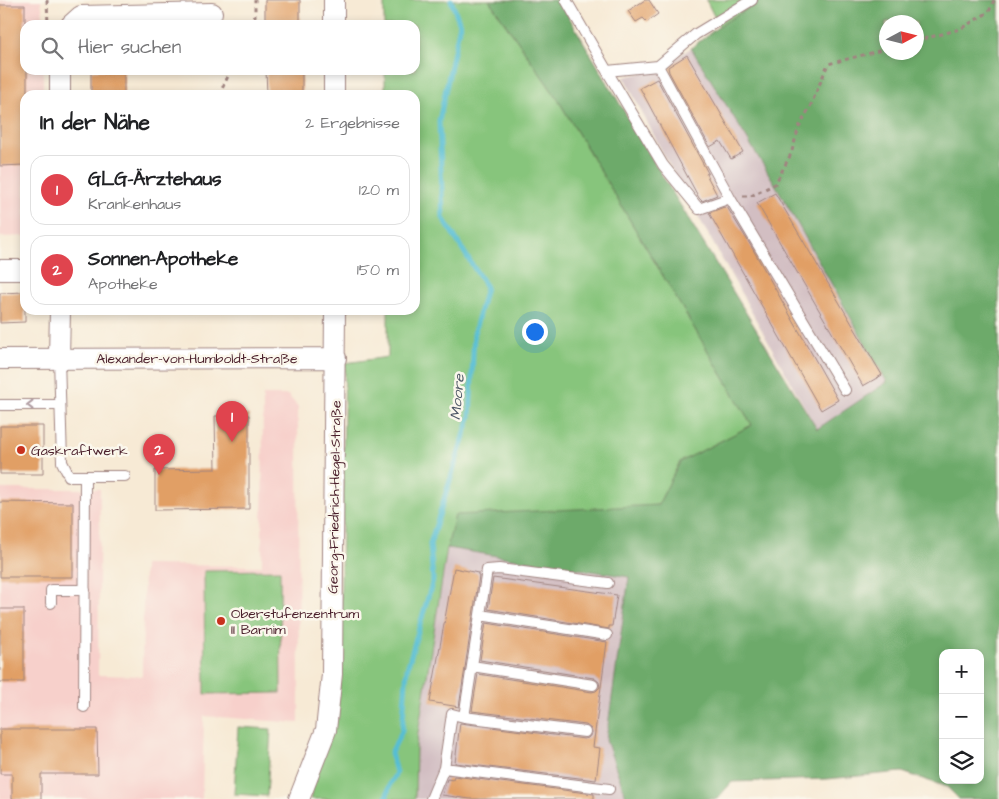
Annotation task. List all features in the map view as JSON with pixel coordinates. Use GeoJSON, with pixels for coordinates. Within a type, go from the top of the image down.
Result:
{"type":"FeatureCollection","features":[{"type":"Feature","properties":{"kind":"street"},"geometry":{"type":"LineString","coordinates":[[334,0],[334,20]]}},
{"type":"Feature","properties":{"kind":"street"},"geometry":{"type":"LineString","coordinates":[[77,20],[81,16],[212,13]]}},
{"type":"Feature","properties":{"kind":"street"},"geometry":{"type":"LineString","coordinates":[[60,75],[60,90]]}},
{"type":"Feature","properties":{"kind":"street"},"geometry":{"type":"LineString","coordinates":[[334,75],[334,90]]}},
{"type":"Feature","properties":{"kind":"street"},"geometry":{"type":"LineString","coordinates":[[0,270],[20,270]]}},
{"type":"Feature","properties":{"kind":"street"},"geometry":{"type":"LineString","coordinates":[[59,358],[60,315]]}},
{"type":"Feature","properties":{"kind":"street","name":"Georg-Friedrich-Hegel-Straße"},"geometry":{"type":"LineString","coordinates":[[298,799],[326,730],[332,674],[335,315]]}},
{"type":"Feature","properties":{"kind":"street","name":"Alexander-von-Humboldt-Straße"},"geometry":{"type":"LineString","coordinates":[[0,359],[336,358]]}},
{"type":"Feature","properties":{"kind":"lane"},"geometry":{"type":"LineString","coordinates":[[566,0],[662,165],[699,209],[730,198]]}},
{"type":"Feature","properties":{"kind":"lane"},"geometry":{"type":"LineString","coordinates":[[607,71],[658,66],[696,34],[752,0]]}},
{"type":"Feature","properties":{"kind":"lane"},"geometry":{"type":"LineString","coordinates":[[658,66],[730,198],[845,390]]}},
{"type":"Feature","properties":{"kind":"lane"},"geometry":{"type":"LineString","coordinates":[[59,358],[62,462],[69,476],[124,476]]}},
{"type":"Feature","properties":{"kind":"lane"},"geometry":{"type":"LineString","coordinates":[[0,405],[59,405]]}},
{"type":"Feature","properties":{"kind":"lane"},"geometry":{"type":"LineString","coordinates":[[84,707],[85,476]]}},
{"type":"Feature","properties":{"kind":"lane"},"geometry":{"type":"LineString","coordinates":[[464,717],[487,570],[499,569],[608,583]]}},
{"type":"Feature","properties":{"kind":"lane"},"geometry":{"type":"LineString","coordinates":[[51,604],[52,590],[84,590]]}},
{"type":"Feature","properties":{"kind":"lane"},"geometry":{"type":"LineString","coordinates":[[480,615],[607,635]]}},
{"type":"Feature","properties":{"kind":"lane"},"geometry":{"type":"LineString","coordinates":[[472,666],[593,685]]}},
{"type":"Feature","properties":{"kind":"lane"},"geometry":{"type":"LineString","coordinates":[[431,799],[444,768],[452,714],[585,732]]}},
{"type":"Feature","properties":{"kind":"lane"},"geometry":{"type":"LineString","coordinates":[[444,768],[609,789]]}},
{"type":"Feature","properties":{"kind":"path"},"geometry":{"type":"LineString","coordinates":[[47,0],[48,20]]}},
{"type":"Feature","properties":{"kind":"path"},"geometry":{"type":"LineString","coordinates":[[253,20],[255,16],[255,0]]}},
{"type":"Feature","properties":{"kind":"path"},"geometry":{"type":"LineString","coordinates":[[924,39],[960,29],[989,12],[994,0]]}},
{"type":"Feature","properties":{"kind":"path"},"geometry":{"type":"LineString","coordinates":[[730,198],[751,196],[775,184],[791,154],[799,126],[810,107],[828,64],[879,51]]}},
{"type":"Feature","properties":{"kind":"path"},"geometry":{"type":"LineString","coordinates":[[221,90],[228,75]]}},
{"type":"Feature","properties":{"kind":"shaded area"},"geometry":{"type":"Polygon","coordinates":[[[0,0],[41,0],[43,20],[20,20],[20,75],[43,75],[43,90],[20,90],[20,236],[0,237],[0,0]]]}},
{"type":"Feature","properties":{"kind":"shaded area"},"geometry":{"type":"Polygon","coordinates":[[[691,48],[775,184],[887,382],[817,429],[665,157],[624,77],[659,69],[691,48]]]}},
{"type":"Feature","properties":{"kind":"shaded area","name":"Oberstufenzentrum II Barnim"},"geometry":{"type":"Polygon","coordinates":[[[263,395],[288,395],[298,407],[299,723],[204,716],[202,799],[0,799],[0,489],[100,489],[98,675],[142,676],[144,565],[262,566],[263,395]]]}},
{"type":"Feature","properties":{"kind":"shaded area"},"geometry":{"type":"Polygon","coordinates":[[[447,548],[629,577],[606,740],[627,799],[415,799],[416,746],[447,548]]]}},
{"type":"Feature","properties":{"kind":"green space"},"geometry":{"type":"Polygon","coordinates":[[[384,0],[489,0],[557,98],[752,425],[680,462],[658,505],[451,533],[447,548],[416,746],[415,799],[310,799],[339,689],[345,363],[388,357],[388,315],[420,315],[420,90],[385,90],[385,75],[420,75],[420,20],[384,20],[384,0]]]}},
{"type":"Feature","properties":{"kind":"green space"},"geometry":{"type":"Polygon","coordinates":[[[489,0],[559,0],[654,162],[817,429],[887,382],[775,184],[691,48],[719,26],[762,0],[999,0],[999,799],[959,799],[947,787],[902,772],[827,779],[732,782],[717,799],[627,799],[606,740],[629,577],[447,548],[455,515],[658,505],[680,462],[752,425],[557,98],[489,0]]]}},
{"type":"Feature","properties":{"kind":"green space"},"geometry":{"type":"Polygon","coordinates":[[[706,0],[762,0],[719,26],[706,0]]]}},
{"type":"Feature","properties":{"kind":"green space"},"geometry":{"type":"Polygon","coordinates":[[[280,570],[281,693],[205,694],[204,571],[280,570]]]}},
{"type":"Feature","properties":{"kind":"green space"},"geometry":{"type":"Polygon","coordinates":[[[238,727],[271,729],[267,796],[234,794],[238,727]]]}},
{"type":"Feature","properties":{"kind":"building"},"geometry":{"type":"Polygon","coordinates":[[[265,0],[300,0],[300,20],[265,20],[265,0]]]}},
{"type":"Feature","properties":{"kind":"building"},"geometry":{"type":"Polygon","coordinates":[[[645,0],[649,0],[658,14],[647,22],[643,18],[636,22],[628,11],[645,0]]]}},
{"type":"Feature","properties":{"kind":"building"},"geometry":{"type":"Polygon","coordinates":[[[0,5],[25,5],[25,20],[20,20],[20,75],[27,75],[27,90],[20,90],[20,165],[0,166],[0,5]]]}},
{"type":"Feature","properties":{"kind":"building"},"geometry":{"type":"Polygon","coordinates":[[[687,55],[743,152],[731,159],[720,141],[710,147],[669,72],[668,67],[687,55]]]}},
{"type":"Feature","properties":{"kind":"building"},"geometry":{"type":"Polygon","coordinates":[[[91,75],[124,75],[124,90],[91,90],[91,75]]]}},
{"type":"Feature","properties":{"kind":"building"},"geometry":{"type":"Polygon","coordinates":[[[266,75],[302,75],[302,90],[267,90],[266,75]]]}},
{"type":"Feature","properties":{"kind":"building"},"geometry":{"type":"Polygon","coordinates":[[[657,79],[708,173],[706,174],[717,195],[702,201],[699,198],[640,88],[657,79]]]}},
{"type":"Feature","properties":{"kind":"building"},"geometry":{"type":"Polygon","coordinates":[[[775,193],[882,375],[863,386],[757,203],[775,193]]]}},
{"type":"Feature","properties":{"kind":"building"},"geometry":{"type":"Polygon","coordinates":[[[724,207],[725,209],[727,207],[751,246],[838,400],[821,410],[709,213],[724,207]]]}},
{"type":"Feature","properties":{"kind":"building"},"geometry":{"type":"Polygon","coordinates":[[[20,292],[20,315],[25,315],[25,322],[0,323],[0,293],[20,292]]]}},
{"type":"Feature","properties":{"kind":"building"},"geometry":{"type":"Polygon","coordinates":[[[249,415],[249,509],[155,510],[155,470],[216,469],[215,416],[249,415]]]}},
{"type":"Feature","properties":{"kind":"building","name":"Gaskraftwerk"},"geometry":{"type":"Polygon","coordinates":[[[0,426],[43,426],[43,474],[0,474],[0,426]]]}},
{"type":"Feature","properties":{"kind":"building"},"geometry":{"type":"Polygon","coordinates":[[[0,502],[73,503],[73,577],[0,577],[0,502]]]}},
{"type":"Feature","properties":{"kind":"building"},"geometry":{"type":"Polygon","coordinates":[[[454,568],[478,573],[479,576],[459,707],[430,702],[454,568]]]}},
{"type":"Feature","properties":{"kind":"building"},"geometry":{"type":"Polygon","coordinates":[[[493,578],[617,595],[612,626],[609,626],[609,629],[488,609],[493,578]]]}},
{"type":"Feature","properties":{"kind":"building"},"geometry":{"type":"Polygon","coordinates":[[[0,609],[24,609],[24,682],[0,682],[0,609]]]}},
{"type":"Feature","properties":{"kind":"building"},"geometry":{"type":"Polygon","coordinates":[[[486,623],[607,642],[593,747],[600,748],[596,780],[455,763],[460,723],[584,739],[588,738],[592,733],[591,729],[586,725],[472,711],[478,674],[592,692],[600,687],[599,682],[594,678],[480,660],[486,623]]]}},
{"type":"Feature","properties":{"kind":"building"},"geometry":{"type":"Polygon","coordinates":[[[0,729],[97,729],[98,774],[41,774],[41,799],[12,799],[12,774],[0,774],[0,729]]]}},
{"type":"Feature","properties":{"kind":"building"},"geometry":{"type":"Polygon","coordinates":[[[454,776],[594,794],[594,799],[470,799],[442,795],[447,779],[453,780],[454,776]]]}},
{"type":"Feature","properties":{"kind":"waterway","name":"Moore"},"geometry":{"type":"LineString","coordinates":[[386,799],[390,784],[396,773],[391,753],[402,731],[407,669],[433,580],[430,544],[470,417],[474,334],[486,287],[443,218],[439,121],[460,24],[451,0]]}},
{"type":"Feature","properties":{"kind":"place","name":"GLG-Ärztehaus"},"geometry":{"type":"Point","coordinates":[232,442]}},
{"type":"Feature","properties":{"kind":"place","name":"Gaskraftwerk"},"geometry":{"type":"Point","coordinates":[21,450]}},
{"type":"Feature","properties":{"kind":"place","name":"Sonnen-Apotheke"},"geometry":{"type":"Point","coordinates":[159,475]}},
{"type":"Feature","properties":{"kind":"place","name":"Oberstufenzentrum II Barnim"},"geometry":{"type":"Point","coordinates":[221,621]}}]}
